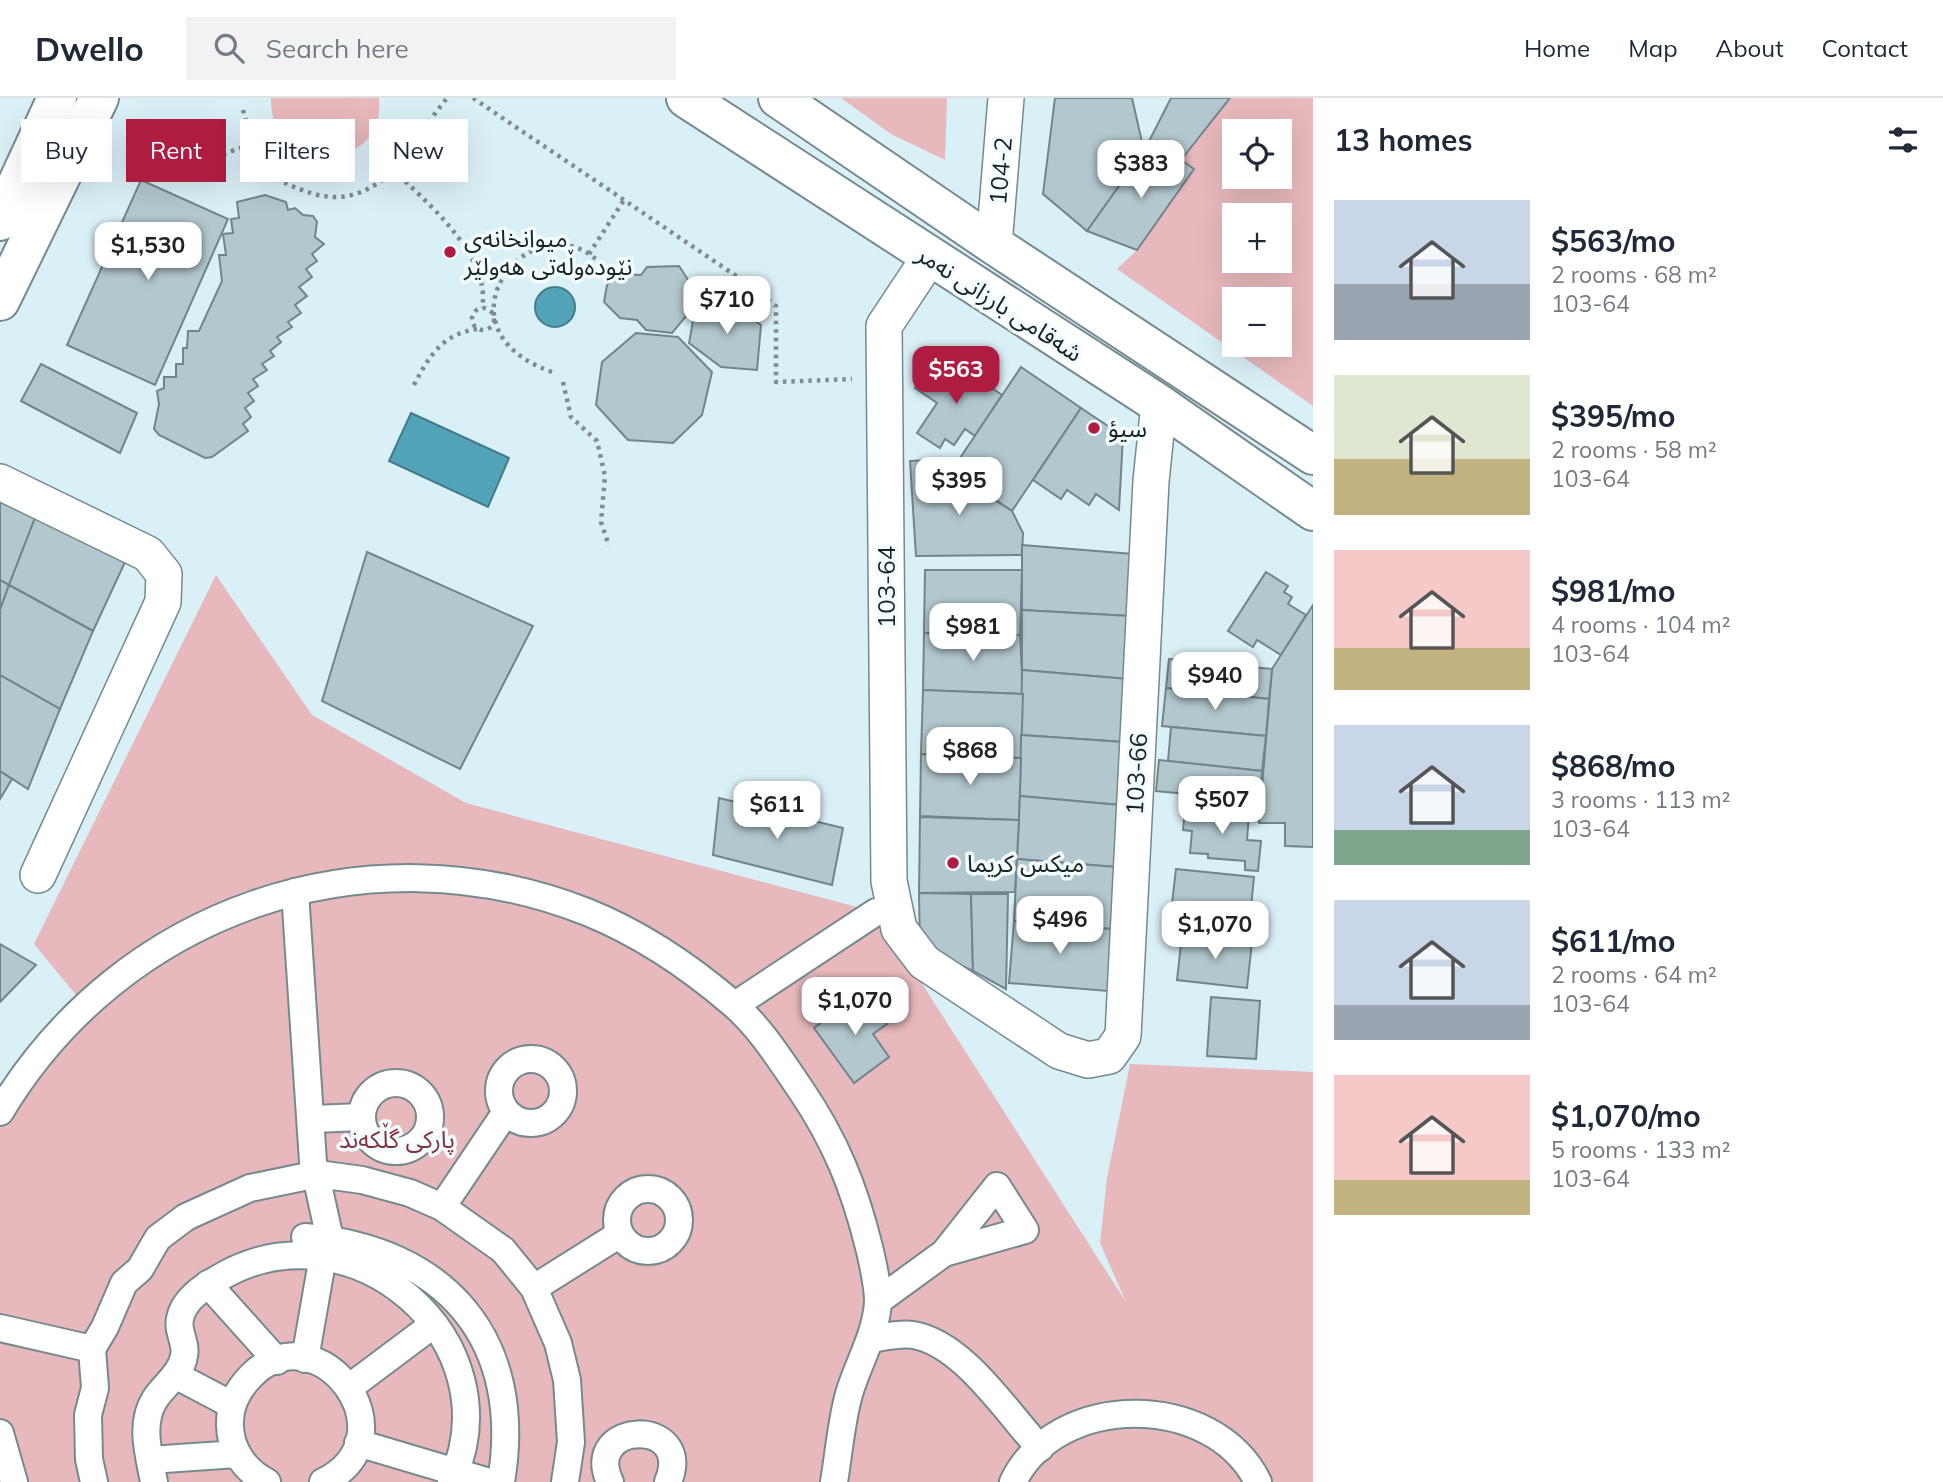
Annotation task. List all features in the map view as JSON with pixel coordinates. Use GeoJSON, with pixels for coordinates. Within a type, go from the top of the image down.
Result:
{"type":"FeatureCollection","features":[{"type":"Feature","properties":{"kind":"main road"},"geometry":{"type":"LineString","coordinates":[[0,221],[57,98]]}},
{"type":"Feature","properties":{"kind":"main road"},"geometry":{"type":"LineString","coordinates":[[0,301],[99,98]]}},
{"type":"Feature","properties":{"kind":"main road","name":"شەقامی بارزانی نەمر"},"geometry":{"type":"LineString","coordinates":[[685,98],[1159,404],[1313,511]]}},
{"type":"Feature","properties":{"kind":"main road","name":"شەقامی بارزانی نەمر"},"geometry":{"type":"LineString","coordinates":[[778,98],[994,245],[1313,455]]}},
{"type":"Feature","properties":{"kind":"main road"},"geometry":{"type":"LineString","coordinates":[[1230,452],[1313,536]]}},
{"type":"Feature","properties":{"kind":"street","name":"104-2"},"geometry":{"type":"LineString","coordinates":[[994,245],[1006,98]]}},
{"type":"Feature","properties":{"kind":"street","name":"103-64"},"geometry":{"type":"LineString","coordinates":[[888,920],[884,326],[929,258]]}},
{"type":"Feature","properties":{"kind":"street","name":"103-66"},"geometry":{"type":"LineString","coordinates":[[888,920],[924,962],[1059,1051],[1088,1060],[1109,1056],[1122,1036],[1151,481],[1159,404]]}},
{"type":"Feature","properties":{"kind":"street"},"geometry":{"type":"LineString","coordinates":[[0,482],[148,554],[164,573],[163,602],[38,875]]}},
{"type":"Feature","properties":{"kind":"street"},"geometry":{"type":"LineString","coordinates":[[0,1112],[26,1068],[78,1011],[139,960],[206,921],[295,892],[356,880],[433,880],[510,889],[588,912],[661,951],[735,1006],[802,1073],[820,1118],[855,1190],[873,1265],[878,1301],[871,1339],[849,1394],[834,1482]]}},
{"type":"Feature","properties":{"kind":"street"},"geometry":{"type":"LineString","coordinates":[[295,892],[316,1174],[316,1247],[305,1359]]}},
{"type":"Feature","properties":{"kind":"street"},"geometry":{"type":"LineString","coordinates":[[735,1006],[888,920]]}},
{"type":"Feature","properties":{"kind":"street"},"geometry":{"type":"LineString","coordinates":[[385,1084],[408,1085],[425,1099],[430,1121],[420,1141],[402,1150],[379,1146],[364,1130],[362,1117],[368,1097],[385,1084]]}},
{"type":"Feature","properties":{"kind":"street"},"geometry":{"type":"LineString","coordinates":[[442,1207],[506,1112]]}},
{"type":"Feature","properties":{"kind":"street"},"geometry":{"type":"LineString","coordinates":[[313,1119],[362,1117]]}},
{"type":"Feature","properties":{"kind":"street"},"geometry":{"type":"LineString","coordinates":[[402,1150],[410,1193]]}},
{"type":"Feature","properties":{"kind":"street"},"geometry":{"type":"LineString","coordinates":[[94,1482],[89,1458],[88,1415],[95,1388],[92,1349],[106,1327],[124,1283],[140,1269],[158,1238],[186,1217],[250,1188],[316,1174],[362,1180],[410,1193],[442,1207],[503,1250],[534,1288],[558,1343],[567,1380],[567,1471],[608,1454],[622,1437],[632,1433],[654,1436],[669,1452],[672,1462],[668,1482]]}},
{"type":"Feature","properties":{"kind":"street"},"geometry":{"type":"LineString","coordinates":[[534,1288],[620,1234]]}},
{"type":"Feature","properties":{"kind":"street"},"geometry":{"type":"LineString","coordinates":[[272,1240],[413,1265],[463,1308],[481,1336],[497,1370],[505,1405],[501,1482]]}},
{"type":"Feature","properties":{"kind":"street"},"geometry":{"type":"LineString","coordinates":[[237,1454],[152,1471],[147,1420],[154,1401],[176,1375],[185,1355],[179,1319],[190,1299],[208,1284],[245,1265],[316,1247]]}},
{"type":"Feature","properties":{"kind":"street"},"geometry":{"type":"LineString","coordinates":[[878,1301],[944,1253]]}},
{"type":"Feature","properties":{"kind":"street"},"geometry":{"type":"LineString","coordinates":[[357,1254],[408,1294],[434,1324],[451,1351],[463,1390],[465,1430],[454,1477]]}},
{"type":"Feature","properties":{"kind":"street"},"geometry":{"type":"LineString","coordinates":[[208,1284],[277,1361]]}},
{"type":"Feature","properties":{"kind":"street"},"geometry":{"type":"LineString","coordinates":[[350,1387],[434,1324]]}},
{"type":"Feature","properties":{"kind":"street"},"geometry":{"type":"LineString","coordinates":[[0,1328],[92,1349]]}},
{"type":"Feature","properties":{"kind":"street"},"geometry":{"type":"LineString","coordinates":[[871,1339],[912,1335],[938,1343],[984,1383],[1040,1448]]}},
{"type":"Feature","properties":{"kind":"street"},"geometry":{"type":"LineString","coordinates":[[265,1482],[237,1454],[230,1423],[232,1405],[242,1385],[257,1370],[277,1361],[305,1359],[330,1369],[350,1387],[358,1405],[361,1424],[358,1443],[349,1462],[323,1482]]}},
{"type":"Feature","properties":{"kind":"street"},"geometry":{"type":"LineString","coordinates":[[176,1375],[232,1405]]}},
{"type":"Feature","properties":{"kind":"street"},"geometry":{"type":"LineString","coordinates":[[1013,1482],[1040,1448],[1073,1426],[1112,1414],[1153,1414],[1192,1424],[1227,1445],[1258,1482]]}},
{"type":"Feature","properties":{"kind":"street"},"geometry":{"type":"LineString","coordinates":[[0,1433],[14,1482]]}},
{"type":"Feature","properties":{"kind":"street"},"geometry":{"type":"LineString","coordinates":[[358,1443],[454,1477],[489,1482]]}},
{"type":"Feature","properties":{"kind":"street"},"geometry":{"type":"LineString","coordinates":[[608,1454],[606,1464],[610,1482]]}},
{"type":"Feature","properties":{"kind":"path"},"geometry":{"type":"LineString","coordinates":[[431,119],[447,98]]}},
{"type":"Feature","properties":{"kind":"path"},"geometry":{"type":"LineString","coordinates":[[473,98],[754,288],[776,306],[776,382],[885,377]]}},
{"type":"Feature","properties":{"kind":"path"},"geometry":{"type":"LineString","coordinates":[[243,110],[246,119]]}},
{"type":"Feature","properties":{"kind":"path"},"geometry":{"type":"LineString","coordinates":[[283,182],[319,198],[357,194],[379,182]]}},
{"type":"Feature","properties":{"kind":"path"},"geometry":{"type":"LineString","coordinates":[[406,182],[440,215],[464,246],[480,275],[482,308]]}},
{"type":"Feature","properties":{"kind":"path"},"geometry":{"type":"LineString","coordinates":[[589,254],[624,200]]}},
{"type":"Feature","properties":{"kind":"path"},"geometry":{"type":"LineString","coordinates":[[552,372],[524,360],[508,346],[498,332],[495,319],[497,291],[505,272],[527,251],[544,246],[563,246],[589,254],[605,270]]}},
{"type":"Feature","properties":{"kind":"path"},"geometry":{"type":"LineString","coordinates":[[482,308],[489,309],[495,319]]}},
{"type":"Feature","properties":{"kind":"path"},"geometry":{"type":"LineString","coordinates":[[478,329],[472,317],[482,308]]}},
{"type":"Feature","properties":{"kind":"path"},"geometry":{"type":"LineString","coordinates":[[414,385],[437,347],[456,334],[489,329],[495,319]]}},
{"type":"Feature","properties":{"kind":"path"},"geometry":{"type":"LineString","coordinates":[[563,383],[570,417],[597,442],[606,476],[601,522],[609,546]]}},
{"type":"Feature","properties":{"kind":"green space"},"geometry":{"type":"Polygon","coordinates":[[[271,98],[379,98],[377,119],[369,119],[369,136],[355,148],[355,119],[274,119],[271,98]]]}},
{"type":"Feature","properties":{"kind":"green space"},"geometry":{"type":"Polygon","coordinates":[[[841,98],[947,98],[945,160],[891,134],[841,98]]]}},
{"type":"Feature","properties":{"kind":"green space"},"geometry":{"type":"Polygon","coordinates":[[[1230,98],[1313,98],[1313,406],[1243,357],[1292,357],[1292,287],[1222,287],[1222,342],[1117,269],[1137,250],[1194,170],[1181,160],[1230,98]]]}},
{"type":"Feature","properties":{"kind":"green space","name":"پارکی گڵکەند"},"geometry":{"type":"Polygon","coordinates":[[[216,575],[312,715],[466,803],[876,912],[1126,1302],[1100,1243],[1107,1178],[1130,1064],[1313,1072],[1313,1482],[0,1482],[0,1109],[8,1096],[11,1071],[81,1001],[34,944],[216,575]]]}},
{"type":"Feature","properties":{"kind":"water"},"geometry":{"type":"Polygon","coordinates":[[[555,287],[569,293],[575,307],[569,321],[555,327],[541,321],[535,307],[541,293],[555,287]]]}},
{"type":"Feature","properties":{"kind":"water"},"geometry":{"type":"Polygon","coordinates":[[[411,413],[509,458],[488,507],[389,461],[411,413]]]}},
{"type":"Feature","properties":{"kind":"building"},"geometry":{"type":"Polygon","coordinates":[[[1055,98],[1132,98],[1144,151],[1087,231],[1043,194],[1055,98]]]}},
{"type":"Feature","properties":{"kind":"building"},"geometry":{"type":"Polygon","coordinates":[[[1171,98],[1230,98],[1181,160],[1144,151],[1171,98]]]}},
{"type":"Feature","properties":{"kind":"building"},"geometry":{"type":"Polygon","coordinates":[[[1144,151],[1181,160],[1194,169],[1137,250],[1087,231],[1144,151]]]}},
{"type":"Feature","properties":{"kind":"building"},"geometry":{"type":"Polygon","coordinates":[[[140,182],[228,219],[155,385],[67,345],[140,182]]]}},
{"type":"Feature","properties":{"kind":"building"},"geometry":{"type":"Polygon","coordinates":[[[265,195],[286,202],[288,210],[295,208],[303,215],[313,216],[317,222],[315,237],[324,244],[312,254],[317,261],[306,269],[312,277],[299,287],[307,296],[295,305],[301,313],[288,322],[292,327],[277,337],[281,342],[270,351],[274,356],[262,364],[267,370],[253,379],[258,386],[248,393],[254,401],[245,408],[251,417],[243,424],[248,431],[212,457],[205,458],[159,435],[154,429],[159,404],[157,391],[164,388],[164,377],[176,377],[176,364],[183,364],[183,348],[187,348],[188,331],[199,331],[222,281],[219,255],[226,255],[223,234],[233,233],[231,219],[239,218],[237,202],[265,195]]]}},
{"type":"Feature","properties":{"kind":"building"},"geometry":{"type":"Polygon","coordinates":[[[679,266],[694,289],[692,309],[672,333],[646,330],[637,320],[620,318],[604,302],[607,285],[618,274],[641,275],[647,267],[679,266]]]}},
{"type":"Feature","properties":{"kind":"building"},"geometry":{"type":"Polygon","coordinates":[[[720,298],[761,325],[757,370],[721,367],[689,343],[694,315],[720,298]]]}},
{"type":"Feature","properties":{"kind":"building"},"geometry":{"type":"Polygon","coordinates":[[[636,333],[678,337],[712,372],[702,415],[673,443],[628,440],[596,405],[602,362],[636,333]]]}},
{"type":"Feature","properties":{"kind":"building"},"geometry":{"type":"Polygon","coordinates":[[[41,364],[137,413],[120,453],[21,401],[41,364]]]}},
{"type":"Feature","properties":{"kind":"building"},"geometry":{"type":"Polygon","coordinates":[[[958,365],[1002,395],[975,436],[965,429],[954,445],[945,439],[940,448],[917,433],[937,403],[915,388],[926,371],[946,384],[958,365]]]}},
{"type":"Feature","properties":{"kind":"building"},"geometry":{"type":"Polygon","coordinates":[[[1021,367],[1081,408],[1012,511],[952,470],[1021,367]]]}},
{"type":"Feature","properties":{"kind":"building"},"geometry":{"type":"Polygon","coordinates":[[[1081,408],[1123,436],[1119,510],[1096,494],[1089,505],[1067,490],[1061,499],[1033,480],[1081,408]]]}},
{"type":"Feature","properties":{"kind":"building"},"geometry":{"type":"Polygon","coordinates":[[[931,460],[1012,511],[1023,533],[1022,555],[916,556],[910,461],[931,460]]]}},
{"type":"Feature","properties":{"kind":"building"},"geometry":{"type":"Polygon","coordinates":[[[0,501],[35,518],[9,585],[0,580],[0,501]]]}},
{"type":"Feature","properties":{"kind":"building"},"geometry":{"type":"Polygon","coordinates":[[[35,518],[126,560],[93,631],[9,585],[35,518]]]}},
{"type":"Feature","properties":{"kind":"building"},"geometry":{"type":"Polygon","coordinates":[[[1022,545],[1133,554],[1130,616],[1022,610],[1022,545]]]}},
{"type":"Feature","properties":{"kind":"building"},"geometry":{"type":"Polygon","coordinates":[[[367,552],[533,626],[460,769],[322,701],[367,552]]]}},
{"type":"Feature","properties":{"kind":"building"},"geometry":{"type":"Polygon","coordinates":[[[925,570],[1022,570],[1020,635],[924,633],[925,570]]]}},
{"type":"Feature","properties":{"kind":"building"},"geometry":{"type":"Polygon","coordinates":[[[1266,572],[1288,586],[1284,592],[1292,597],[1288,604],[1306,615],[1281,655],[1257,640],[1253,647],[1228,631],[1266,572]]]}},
{"type":"Feature","properties":{"kind":"building"},"geometry":{"type":"Polygon","coordinates":[[[0,580],[9,585],[0,610],[0,580]]]}},
{"type":"Feature","properties":{"kind":"building"},"geometry":{"type":"Polygon","coordinates":[[[9,585],[93,631],[60,709],[0,675],[0,610],[9,585]]]}},
{"type":"Feature","properties":{"kind":"building"},"geometry":{"type":"Polygon","coordinates":[[[1313,605],[1313,847],[1285,846],[1285,823],[1259,823],[1272,669],[1313,605]]]}},
{"type":"Feature","properties":{"kind":"building"},"geometry":{"type":"Polygon","coordinates":[[[1022,610],[1130,616],[1128,679],[1022,670],[1022,610]]]}},
{"type":"Feature","properties":{"kind":"building"},"geometry":{"type":"Polygon","coordinates":[[[924,633],[1020,635],[1023,694],[923,690],[924,633]]]}},
{"type":"Feature","properties":{"kind":"building"},"geometry":{"type":"Polygon","coordinates":[[[1169,659],[1272,669],[1269,699],[1166,688],[1169,659]]]}},
{"type":"Feature","properties":{"kind":"building"},"geometry":{"type":"Polygon","coordinates":[[[1022,670],[1128,679],[1124,742],[1021,735],[1022,670]]]}},
{"type":"Feature","properties":{"kind":"building"},"geometry":{"type":"Polygon","coordinates":[[[0,675],[60,709],[28,789],[0,771],[0,675]]]}},
{"type":"Feature","properties":{"kind":"building"},"geometry":{"type":"Polygon","coordinates":[[[1166,688],[1269,699],[1266,736],[1162,726],[1166,688]]]}},
{"type":"Feature","properties":{"kind":"building"},"geometry":{"type":"Polygon","coordinates":[[[923,690],[1023,694],[1021,758],[921,754],[923,690]]]}},
{"type":"Feature","properties":{"kind":"building"},"geometry":{"type":"Polygon","coordinates":[[[1171,727],[1266,736],[1262,771],[1168,761],[1171,727]]]}},
{"type":"Feature","properties":{"kind":"building"},"geometry":{"type":"Polygon","coordinates":[[[1021,735],[1124,742],[1120,805],[1020,796],[1021,735]]]}},
{"type":"Feature","properties":{"kind":"building"},"geometry":{"type":"Polygon","coordinates":[[[921,754],[1021,758],[1019,820],[920,816],[921,754]]]}},
{"type":"Feature","properties":{"kind":"building"},"geometry":{"type":"Polygon","coordinates":[[[1159,760],[1262,771],[1260,801],[1156,791],[1159,760]]]}},
{"type":"Feature","properties":{"kind":"building"},"geometry":{"type":"Polygon","coordinates":[[[0,771],[12,779],[0,799],[0,771]]]}},
{"type":"Feature","properties":{"kind":"building"},"geometry":{"type":"Polygon","coordinates":[[[1020,796],[1120,805],[1116,867],[1017,859],[1020,796]]]}},
{"type":"Feature","properties":{"kind":"building"},"geometry":{"type":"Polygon","coordinates":[[[719,798],[843,828],[832,885],[713,855],[719,798]]]}},
{"type":"Feature","properties":{"kind":"building"},"geometry":{"type":"Polygon","coordinates":[[[1185,808],[1249,814],[1247,840],[1261,841],[1258,871],[1245,870],[1245,861],[1208,858],[1208,854],[1190,853],[1192,831],[1183,830],[1185,808]]]}},
{"type":"Feature","properties":{"kind":"building"},"geometry":{"type":"Polygon","coordinates":[[[920,817],[1019,820],[1015,892],[919,893],[920,817]]]}},
{"type":"Feature","properties":{"kind":"building"},"geometry":{"type":"Polygon","coordinates":[[[1017,859],[1116,867],[1111,929],[1014,921],[1017,859]]]}},
{"type":"Feature","properties":{"kind":"building"},"geometry":{"type":"Polygon","coordinates":[[[1176,869],[1254,877],[1249,927],[1236,926],[1237,919],[1171,912],[1176,869]]]}},
{"type":"Feature","properties":{"kind":"building"},"geometry":{"type":"Polygon","coordinates":[[[919,893],[971,894],[973,971],[920,946],[919,893]]]}},
{"type":"Feature","properties":{"kind":"building"},"geometry":{"type":"Polygon","coordinates":[[[971,894],[1008,894],[1006,989],[973,971],[971,894]]]}},
{"type":"Feature","properties":{"kind":"building"},"geometry":{"type":"Polygon","coordinates":[[[1014,921],[1111,929],[1108,991],[1009,983],[1014,921]]]}},
{"type":"Feature","properties":{"kind":"building"},"geometry":{"type":"Polygon","coordinates":[[[1182,935],[1252,942],[1247,988],[1177,980],[1182,935]]]}},
{"type":"Feature","properties":{"kind":"building"},"geometry":{"type":"Polygon","coordinates":[[[0,944],[36,965],[0,1002],[0,944]]]}},
{"type":"Feature","properties":{"kind":"building"},"geometry":{"type":"Polygon","coordinates":[[[863,992],[887,1024],[873,1034],[889,1057],[854,1083],[814,1028],[863,992]]]}},
{"type":"Feature","properties":{"kind":"building"},"geometry":{"type":"Polygon","coordinates":[[[1211,997],[1260,1001],[1256,1059],[1207,1056],[1211,997]]]}},
{"type":"Feature","properties":{"kind":"place","name":"میوانخانەی نێودەوڵەتی هەولێر"},"geometry":{"type":"Point","coordinates":[450,252]}},
{"type":"Feature","properties":{"kind":"place","name":"سيؤ"},"geometry":{"type":"Point","coordinates":[1094,428]}},
{"type":"Feature","properties":{"kind":"place","name":"ميكس كريما"},"geometry":{"type":"Point","coordinates":[953,863]}}]}
